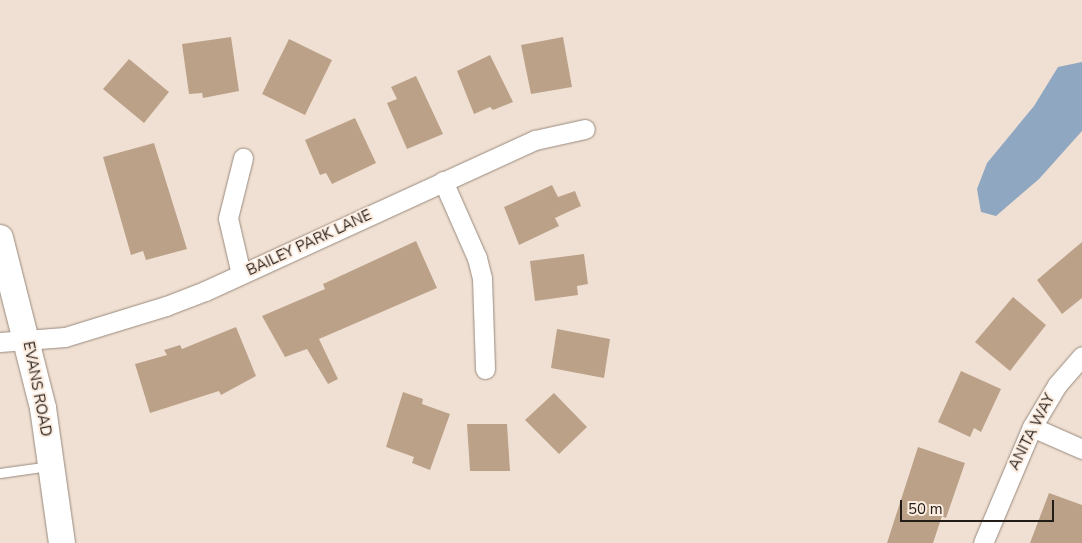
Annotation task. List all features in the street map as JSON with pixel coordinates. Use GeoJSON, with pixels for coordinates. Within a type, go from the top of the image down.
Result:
{"type":"FeatureCollection","features":[{"type":"Feature","properties":{"kind":"main road","name":"EVANS ROAD"},"geometry":{"type":"LineString","coordinates":[[0,238],[28,340],[51,466],[62,543]]}},
{"type":"Feature","properties":{"kind":"street","name":"BAILEY PARK LANE"},"geometry":{"type":"LineString","coordinates":[[0,342],[65,337],[205,291],[535,140],[585,129]]}},
{"type":"Feature","properties":{"kind":"street"},"geometry":{"type":"LineString","coordinates":[[241,274],[228,218],[243,158]]}},
{"type":"Feature","properties":{"kind":"street"},"geometry":{"type":"LineString","coordinates":[[442,181],[482,278],[485,369]]}},
{"type":"Feature","properties":{"kind":"street","name":"ANITA WAY"},"geometry":{"type":"LineString","coordinates":[[983,543],[1032,427],[1057,385],[1082,356]]}},
{"type":"Feature","properties":{"kind":"street"},"geometry":{"type":"LineString","coordinates":[[1032,427],[1082,449]]}},
{"type":"Feature","properties":{"kind":"lane"},"geometry":{"type":"LineString","coordinates":[[0,473],[51,466]]}},
{"type":"Feature","properties":{"kind":"water"},"geometry":{"type":"Polygon","coordinates":[[[1082,62],[1082,131],[1039,179],[996,216],[981,212],[977,189],[987,163],[1034,106],[1058,67],[1082,62]]]}},
{"type":"Feature","properties":{"kind":"building"},"geometry":{"type":"Polygon","coordinates":[[[231,37],[239,91],[203,98],[202,93],[189,94],[182,44],[231,37]]]}},
{"type":"Feature","properties":{"kind":"building"},"geometry":{"type":"Polygon","coordinates":[[[563,37],[572,87],[531,94],[521,45],[563,37]]]}},
{"type":"Feature","properties":{"kind":"building"},"geometry":{"type":"Polygon","coordinates":[[[289,39],[332,60],[305,115],[262,94],[289,39]]]}},
{"type":"Feature","properties":{"kind":"building"},"geometry":{"type":"Polygon","coordinates":[[[490,55],[513,102],[493,110],[490,107],[474,114],[457,71],[490,55]]]}},
{"type":"Feature","properties":{"kind":"building"},"geometry":{"type":"Polygon","coordinates":[[[129,59],[169,92],[144,123],[103,89],[129,59]]]}},
{"type":"Feature","properties":{"kind":"building"},"geometry":{"type":"Polygon","coordinates":[[[416,76],[443,134],[407,149],[387,103],[397,99],[391,87],[416,76]]]}},
{"type":"Feature","properties":{"kind":"building"},"geometry":{"type":"Polygon","coordinates":[[[355,118],[376,163],[332,184],[326,173],[320,175],[305,140],[355,118]]]}},
{"type":"Feature","properties":{"kind":"building"},"geometry":{"type":"Polygon","coordinates":[[[154,143],[187,249],[146,260],[143,251],[131,255],[103,157],[154,143]]]}},
{"type":"Feature","properties":{"kind":"building"},"geometry":{"type":"Polygon","coordinates":[[[552,185],[558,197],[575,191],[581,206],[555,218],[559,226],[519,245],[504,207],[552,185]]]}},
{"type":"Feature","properties":{"kind":"building"},"geometry":{"type":"Polygon","coordinates":[[[416,241],[437,288],[319,339],[338,379],[328,384],[307,349],[285,357],[262,316],[325,289],[323,284],[416,241]]]}},
{"type":"Feature","properties":{"kind":"building"},"geometry":{"type":"Polygon","coordinates":[[[1082,242],[1082,298],[1062,314],[1037,280],[1082,242]]]}},
{"type":"Feature","properties":{"kind":"building"},"geometry":{"type":"Polygon","coordinates":[[[584,254],[588,284],[577,286],[578,295],[535,301],[530,261],[584,254]]]}},
{"type":"Feature","properties":{"kind":"building"},"geometry":{"type":"Polygon","coordinates":[[[1013,297],[1046,325],[1010,371],[975,342],[1013,297]]]}},
{"type":"Feature","properties":{"kind":"building"},"geometry":{"type":"Polygon","coordinates":[[[236,327],[256,376],[221,395],[219,391],[150,413],[135,364],[167,355],[164,350],[180,345],[182,349],[236,327]]]}},
{"type":"Feature","properties":{"kind":"building"},"geometry":{"type":"Polygon","coordinates":[[[557,329],[610,339],[604,378],[551,368],[557,329]]]}},
{"type":"Feature","properties":{"kind":"building"},"geometry":{"type":"Polygon","coordinates":[[[961,371],[1001,389],[981,432],[974,428],[970,437],[938,422],[961,371]]]}},
{"type":"Feature","properties":{"kind":"building"},"geometry":{"type":"Polygon","coordinates":[[[403,392],[423,399],[422,404],[450,414],[430,470],[412,463],[414,457],[386,447],[403,392]]]}},
{"type":"Feature","properties":{"kind":"building"},"geometry":{"type":"Polygon","coordinates":[[[554,393],[587,427],[559,454],[525,420],[554,393]]]}},
{"type":"Feature","properties":{"kind":"building"},"geometry":{"type":"Polygon","coordinates":[[[467,424],[507,424],[510,471],[470,471],[467,424]]]}},
{"type":"Feature","properties":{"kind":"building"},"geometry":{"type":"Polygon","coordinates":[[[918,447],[965,463],[946,518],[942,516],[933,543],[887,543],[918,447]]]}},
{"type":"Feature","properties":{"kind":"building"},"geometry":{"type":"Polygon","coordinates":[[[1049,493],[1082,505],[1082,543],[1030,543],[1049,493]]]}}]}
